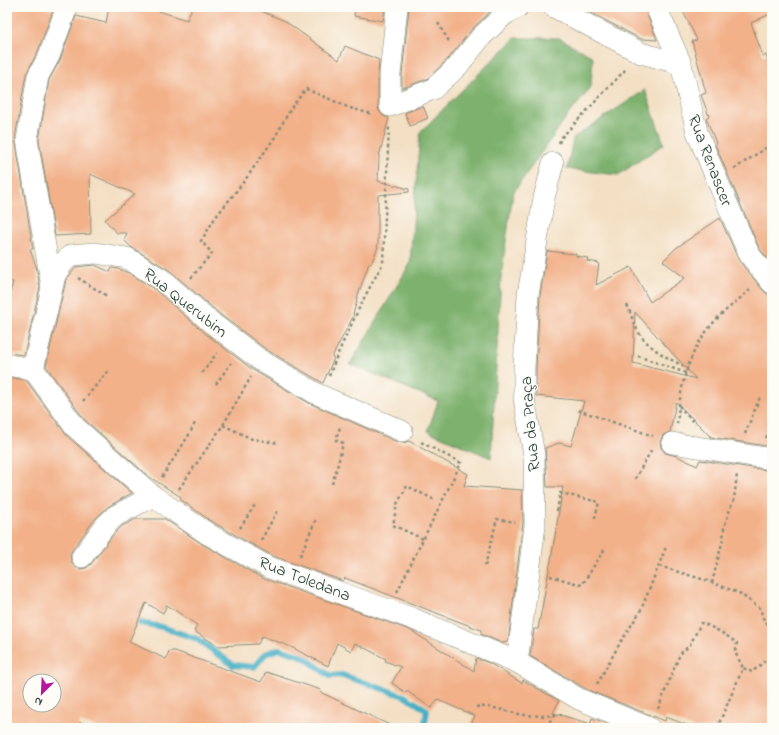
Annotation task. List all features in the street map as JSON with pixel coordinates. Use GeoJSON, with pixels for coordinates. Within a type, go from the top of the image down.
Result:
{"type":"FeatureCollection","features":[{"type":"Feature","properties":{"kind":"street"},"geometry":{"type":"LineString","coordinates":[[52,287],[28,140],[38,76],[49,56],[67,7]]}},
{"type":"Feature","properties":{"kind":"street"},"geometry":{"type":"LineString","coordinates":[[397,7],[390,74],[390,113],[433,89],[457,67],[481,37],[504,15],[518,7]]}},
{"type":"Feature","properties":{"kind":"street"},"geometry":{"type":"LineString","coordinates":[[554,7],[642,52],[681,64]]}},
{"type":"Feature","properties":{"kind":"street","name":"Rua Renascer"},"geometry":{"type":"LineString","coordinates":[[656,7],[681,64],[697,132],[749,254],[769,279]]}},
{"type":"Feature","properties":{"kind":"street","name":"Rua da Praça"},"geometry":{"type":"LineString","coordinates":[[517,662],[535,526],[534,455],[524,398],[528,295],[544,198],[553,163]]}},
{"type":"Feature","properties":{"kind":"street","name":"Rua Querubim"},"geometry":{"type":"LineString","coordinates":[[33,369],[55,276],[63,263],[71,255],[95,253],[128,258],[160,280],[213,324],[261,360],[315,394],[402,432]]}},
{"type":"Feature","properties":{"kind":"street"},"geometry":{"type":"LineString","coordinates":[[7,365],[33,369]]}},
{"type":"Feature","properties":{"kind":"street","name":"Rua Toledana"},"geometry":{"type":"LineString","coordinates":[[33,369],[75,427],[161,494],[208,534],[268,567],[411,618],[517,662],[586,702],[653,719]]}},
{"type":"Feature","properties":{"kind":"street"},"geometry":{"type":"LineString","coordinates":[[669,436],[768,451]]}},
{"type":"Feature","properties":{"kind":"street"},"geometry":{"type":"LineString","coordinates":[[82,557],[105,526],[115,516],[161,494]]}},
{"type":"Feature","properties":{"kind":"path"},"geometry":{"type":"LineString","coordinates":[[553,163],[561,138],[642,52]]}},
{"type":"Feature","properties":{"kind":"path"},"geometry":{"type":"LineString","coordinates":[[178,294],[212,253],[201,241],[215,218],[245,180],[275,137],[291,108],[306,89],[350,108],[390,113],[383,263],[363,300],[339,351],[329,377]]}},
{"type":"Feature","properties":{"kind":"path"},"geometry":{"type":"LineString","coordinates":[[717,180],[772,144]]}},
{"type":"Feature","properties":{"kind":"path"},"geometry":{"type":"LineString","coordinates":[[75,277],[107,296]]}},
{"type":"Feature","properties":{"kind":"path"},"geometry":{"type":"LineString","coordinates":[[635,478],[669,436],[679,406],[681,391],[693,353],[706,332],[724,312],[769,279]]}},
{"type":"Feature","properties":{"kind":"path"},"geometry":{"type":"LineString","coordinates":[[627,305],[638,332],[652,347],[688,368]]}},
{"type":"Feature","properties":{"kind":"path"},"geometry":{"type":"LineString","coordinates":[[202,373],[218,351]]}},
{"type":"Feature","properties":{"kind":"path"},"geometry":{"type":"LineString","coordinates":[[638,356],[686,373]]}},
{"type":"Feature","properties":{"kind":"path"},"geometry":{"type":"LineString","coordinates":[[161,494],[223,425],[261,360]]}},
{"type":"Feature","properties":{"kind":"path"},"geometry":{"type":"LineString","coordinates":[[216,384],[232,362]]}},
{"type":"Feature","properties":{"kind":"path"},"geometry":{"type":"LineString","coordinates":[[81,404],[109,370]]}},
{"type":"Feature","properties":{"kind":"path"},"geometry":{"type":"LineString","coordinates":[[712,583],[724,539],[724,528],[734,500],[741,447],[760,397]]}},
{"type":"Feature","properties":{"kind":"path"},"geometry":{"type":"LineString","coordinates":[[679,406],[695,424]]}},
{"type":"Feature","properties":{"kind":"path"},"geometry":{"type":"LineString","coordinates":[[578,410],[669,436]]}},
{"type":"Feature","properties":{"kind":"path"},"geometry":{"type":"LineString","coordinates":[[161,494],[195,423]]}},
{"type":"Feature","properties":{"kind":"path"},"geometry":{"type":"LineString","coordinates":[[768,451],[772,423]]}},
{"type":"Feature","properties":{"kind":"path"},"geometry":{"type":"LineString","coordinates":[[223,425],[252,439],[278,443]]}},
{"type":"Feature","properties":{"kind":"path"},"geometry":{"type":"LineString","coordinates":[[400,584],[461,463],[402,432]]}},
{"type":"Feature","properties":{"kind":"path"},"geometry":{"type":"LineString","coordinates":[[332,484],[343,443],[336,440]]}},
{"type":"Feature","properties":{"kind":"path"},"geometry":{"type":"LineString","coordinates":[[423,539],[393,525],[397,504],[407,486],[435,500]]}},
{"type":"Feature","properties":{"kind":"path"},"geometry":{"type":"LineString","coordinates":[[560,493],[600,502],[594,522]]}},
{"type":"Feature","properties":{"kind":"path"},"geometry":{"type":"LineString","coordinates":[[240,529],[255,505]]}},
{"type":"Feature","properties":{"kind":"path"},"geometry":{"type":"LineString","coordinates":[[258,546],[278,510]]}},
{"type":"Feature","properties":{"kind":"path"},"geometry":{"type":"LineString","coordinates":[[298,560],[316,519]]}},
{"type":"Feature","properties":{"kind":"path"},"geometry":{"type":"LineString","coordinates":[[485,566],[497,519],[535,526]]}},
{"type":"Feature","properties":{"kind":"path"},"geometry":{"type":"LineString","coordinates":[[547,575],[582,585],[606,547]]}},
{"type":"Feature","properties":{"kind":"path"},"geometry":{"type":"LineString","coordinates":[[586,702],[641,610],[666,548]]}},
{"type":"Feature","properties":{"kind":"path"},"geometry":{"type":"LineString","coordinates":[[659,566],[739,593],[761,609],[762,617],[772,629]]}},
{"type":"Feature","properties":{"kind":"path"},"geometry":{"type":"LineString","coordinates":[[653,719],[680,654],[690,645],[701,623],[728,636],[737,643],[735,652],[743,668],[752,672],[772,655]]}},
{"type":"Feature","properties":{"kind":"path"},"geometry":{"type":"LineString","coordinates":[[716,728],[743,668]]}},
{"type":"Feature","properties":{"kind":"path"},"geometry":{"type":"LineString","coordinates":[[476,707],[486,706],[526,715],[552,716],[568,713]]}},
{"type":"Feature","properties":{"kind":"path"},"geometry":{"type":"LineString","coordinates":[[548,728],[552,716]]}},
{"type":"Feature","properties":{"kind":"green space"},"geometry":{"type":"Polygon","coordinates":[[[515,38],[559,38],[593,57],[591,85],[583,98],[570,112],[513,193],[501,276],[491,458],[428,431],[438,401],[350,364],[410,264],[420,132],[515,38]]]}},
{"type":"Feature","properties":{"kind":"green space"},"geometry":{"type":"Polygon","coordinates":[[[645,90],[664,144],[618,175],[567,169],[573,138],[645,90]]]}},
{"type":"Feature","properties":{"kind":"building"},"geometry":{"type":"Polygon","coordinates":[[[7,7],[40,7],[53,10],[38,51],[26,74],[15,138],[33,249],[30,249],[36,266],[40,287],[24,355],[7,353],[7,304],[13,282],[7,281],[7,7]]]}},
{"type":"Feature","properties":{"kind":"building"},"geometry":{"type":"Polygon","coordinates":[[[109,7],[146,7],[187,20],[192,7],[251,7],[285,21],[339,60],[345,46],[379,60],[378,106],[379,111],[383,116],[389,118],[379,156],[378,181],[409,189],[409,192],[378,195],[378,247],[371,264],[369,263],[356,301],[354,315],[332,357],[334,358],[323,383],[267,350],[221,315],[169,270],[131,247],[124,240],[127,233],[117,233],[105,220],[135,194],[90,174],[91,234],[55,236],[39,140],[49,80],[60,60],[76,16],[106,23],[109,7]]]}},
{"type":"Feature","properties":{"kind":"building"},"geometry":{"type":"Polygon","coordinates":[[[355,7],[385,7],[383,21],[354,16],[355,7]]]}},
{"type":"Feature","properties":{"kind":"building"},"geometry":{"type":"Polygon","coordinates":[[[409,7],[495,7],[472,29],[448,59],[427,79],[402,88],[409,7]]]}},
{"type":"Feature","properties":{"kind":"building"},"geometry":{"type":"Polygon","coordinates":[[[580,7],[644,7],[657,40],[641,39],[580,7]]]}},
{"type":"Feature","properties":{"kind":"building"},"geometry":{"type":"Polygon","coordinates":[[[681,7],[772,7],[772,13],[751,23],[763,56],[766,55],[772,76],[772,264],[759,248],[715,144],[716,143],[706,118],[709,116],[701,95],[706,93],[692,41],[697,40],[681,7]]]}},
{"type":"Feature","properties":{"kind":"building"},"geometry":{"type":"Polygon","coordinates":[[[423,106],[428,118],[410,126],[405,113],[423,106]]]}},
{"type":"Feature","properties":{"kind":"building"},"geometry":{"type":"Polygon","coordinates":[[[720,218],[739,261],[763,290],[767,294],[772,295],[772,447],[711,437],[676,402],[670,432],[663,435],[660,442],[661,448],[665,453],[677,456],[697,466],[700,460],[772,471],[772,728],[694,728],[666,717],[665,721],[588,690],[530,656],[534,629],[538,629],[563,487],[547,487],[545,448],[559,443],[571,446],[584,401],[536,396],[540,296],[547,251],[576,254],[576,256],[588,258],[587,261],[599,263],[596,285],[631,267],[650,302],[685,278],[663,261],[676,248],[720,218]],[[635,312],[633,363],[696,379],[635,312]]]}},
{"type":"Feature","properties":{"kind":"building"},"geometry":{"type":"Polygon","coordinates":[[[95,265],[110,272],[112,268],[129,273],[154,289],[206,334],[253,370],[309,403],[397,442],[403,443],[409,441],[468,474],[464,486],[522,490],[523,522],[508,642],[502,643],[481,634],[481,630],[345,578],[343,581],[273,556],[207,519],[180,499],[181,497],[148,476],[84,419],[46,366],[66,280],[76,267],[95,265]]]}},
{"type":"Feature","properties":{"kind":"building"},"geometry":{"type":"Polygon","coordinates":[[[7,377],[26,380],[67,436],[132,493],[109,506],[95,519],[72,550],[70,555],[71,561],[75,567],[80,569],[86,568],[91,564],[122,526],[136,519],[165,519],[202,544],[262,578],[410,630],[474,671],[476,658],[489,663],[522,683],[523,680],[559,701],[553,713],[588,723],[588,728],[469,728],[475,716],[438,700],[431,708],[407,691],[406,693],[392,683],[401,667],[385,661],[386,659],[355,643],[351,651],[337,643],[328,666],[289,646],[262,636],[258,644],[218,646],[194,631],[197,625],[167,605],[163,613],[146,603],[129,642],[166,659],[169,651],[175,651],[261,682],[266,672],[321,690],[320,692],[396,728],[99,728],[80,722],[78,728],[7,728],[7,377]]]}},
{"type":"Feature","properties":{"kind":"building"},"geometry":{"type":"Polygon","coordinates":[[[592,718],[608,724],[607,728],[589,728],[592,718]]]}},
{"type":"Feature","properties":{"kind":"waterway"},"geometry":{"type":"LineString","coordinates":[[130,621],[162,627],[197,639],[233,665],[254,667],[265,654],[279,649],[302,656],[330,676],[342,675],[404,696],[427,710],[424,728]]}}]}
